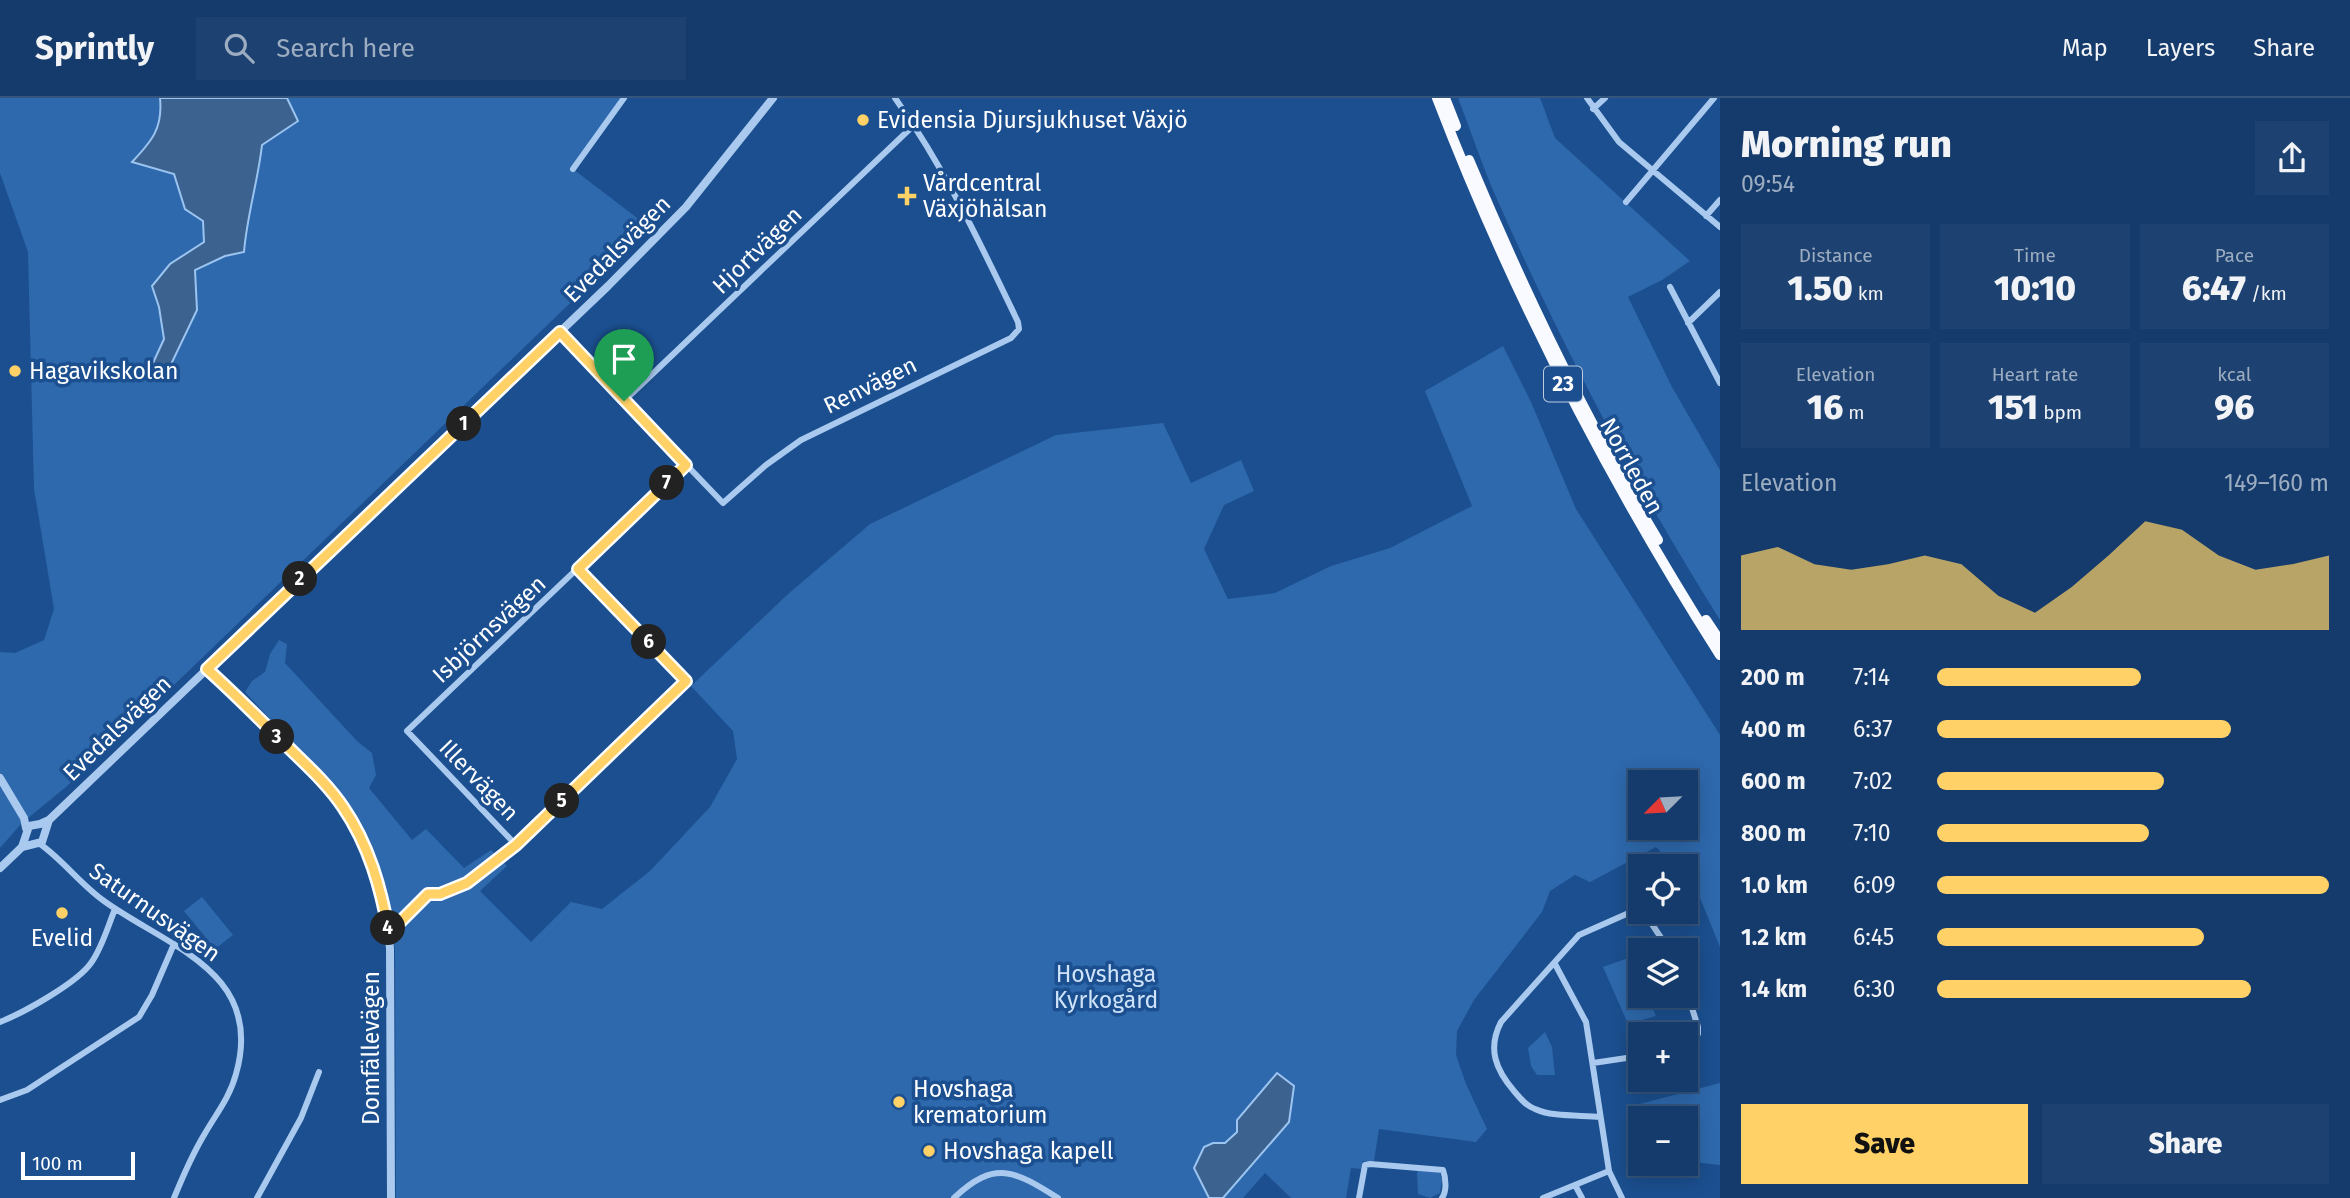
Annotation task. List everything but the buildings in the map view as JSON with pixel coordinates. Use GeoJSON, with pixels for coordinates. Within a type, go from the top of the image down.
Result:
{"type":"FeatureCollection","features":[{"type":"Feature","properties":{"kind":"highway","name":"Norrleden"},"geometry":{"type":"LineString","coordinates":[[1437,98],[1489,226],[1551,360],[1628,505],[1720,655]]}},
{"type":"Feature","properties":{"kind":"highway","name":"Norrleden"},"geometry":{"type":"LineString","coordinates":[[1445,98],[1495,223],[1558,357],[1640,511],[1720,641]]}},
{"type":"Feature","properties":{"kind":"street"},"geometry":{"type":"LineString","coordinates":[[573,169],[624,98]]}},
{"type":"Feature","properties":{"kind":"street","name":"Evedalsvägen"},"geometry":{"type":"LineString","coordinates":[[31,828],[49,820],[560,332],[686,207],[773,98]]}},
{"type":"Feature","properties":{"kind":"street","name":"Renvägen"},"geometry":{"type":"LineString","coordinates":[[560,332],[723,503],[766,465],[801,440],[1016,333],[1019,329],[1018,322],[972,228],[939,164],[895,98]]}},
{"type":"Feature","properties":{"kind":"street"},"geometry":{"type":"LineString","coordinates":[[1587,98],[1619,142],[1651,172],[1720,227]]}},
{"type":"Feature","properties":{"kind":"street"},"geometry":{"type":"LineString","coordinates":[[1593,109],[1605,98]]}},
{"type":"Feature","properties":{"kind":"street"},"geometry":{"type":"LineString","coordinates":[[1626,202],[1714,98]]}},
{"type":"Feature","properties":{"kind":"street","name":"Hjortvägen"},"geometry":{"type":"LineString","coordinates":[[624,401],[914,124]]}},
{"type":"Feature","properties":{"kind":"street"},"geometry":{"type":"LineString","coordinates":[[1706,216],[1720,200]]}},
{"type":"Feature","properties":{"kind":"street"},"geometry":{"type":"LineString","coordinates":[[1670,287],[1720,383]]}},
{"type":"Feature","properties":{"kind":"street"},"geometry":{"type":"LineString","coordinates":[[1688,323],[1720,292]]}},
{"type":"Feature","properties":{"kind":"street","name":"Isbjörnsvägen"},"geometry":{"type":"LineString","coordinates":[[407,731],[686,465]]}},
{"type":"Feature","properties":{"kind":"street","name":"Illervägen"},"geometry":{"type":"LineString","coordinates":[[407,731],[516,845],[686,681],[578,569]]}},
{"type":"Feature","properties":{"kind":"street","name":"Domfällevägen"},"geometry":{"type":"LineString","coordinates":[[207,669],[318,777],[343,807],[372,866],[389,933],[391,1198]]}},
{"type":"Feature","properties":{"kind":"street"},"geometry":{"type":"LineString","coordinates":[[0,778],[41,840]]}},
{"type":"Feature","properties":{"kind":"street"},"geometry":{"type":"LineString","coordinates":[[22,847],[41,840],[49,820]]}},
{"type":"Feature","properties":{"kind":"street"},"geometry":{"type":"LineString","coordinates":[[31,828],[27,841],[41,840]]}},
{"type":"Feature","properties":{"kind":"street"},"geometry":{"type":"LineString","coordinates":[[0,868],[22,847],[31,828]]}},
{"type":"Feature","properties":{"kind":"street","name":"Saturnusvägen"},"geometry":{"type":"LineString","coordinates":[[41,840],[84,885],[115,909],[205,964],[225,987],[239,1020],[242,1040],[239,1062],[229,1095],[203,1136],[174,1198]]}},
{"type":"Feature","properties":{"kind":"street"},"geometry":{"type":"LineString","coordinates":[[389,933],[428,894],[440,894],[467,883],[516,845]]}},
{"type":"Feature","properties":{"kind":"street"},"geometry":{"type":"LineString","coordinates":[[0,1022],[25,1010],[80,974],[91,963],[115,909]]}},
{"type":"Feature","properties":{"kind":"street"},"geometry":{"type":"LineString","coordinates":[[1600,1117],[1531,1108],[1507,1082],[1495,1060],[1493,1047],[1501,1022],[1579,935],[1628,913]]}},
{"type":"Feature","properties":{"kind":"street"},"geometry":{"type":"LineString","coordinates":[[0,1100],[27,1090],[138,1017],[155,989],[174,944]]}},
{"type":"Feature","properties":{"kind":"street"},"geometry":{"type":"LineString","coordinates":[[1555,964],[1586,1022],[1609,1171],[1622,1198]]}},
{"type":"Feature","properties":{"kind":"street"},"geometry":{"type":"LineString","coordinates":[[1593,1063],[1628,1058]]}},
{"type":"Feature","properties":{"kind":"street"},"geometry":{"type":"LineString","coordinates":[[257,1198],[301,1118],[319,1072]]}},
{"type":"Feature","properties":{"kind":"street"},"geometry":{"type":"LineString","coordinates":[[1359,1198],[1363,1170],[1365,1165],[1370,1164],[1443,1170],[1445,1194],[1442,1198]]}},
{"type":"Feature","properties":{"kind":"street"},"geometry":{"type":"LineString","coordinates":[[1543,1198],[1609,1171]]}},
{"type":"Feature","properties":{"kind":"street"},"geometry":{"type":"LineString","coordinates":[[954,1198],[977,1178],[999,1172],[1025,1177],[1058,1198]]}},
{"type":"Feature","properties":{"kind":"street"},"geometry":{"type":"LineString","coordinates":[[1575,1185],[1582,1198]]}},
{"type":"Feature","properties":{"kind":"green space"},"geometry":{"type":"Polygon","coordinates":[[[0,98],[160,98],[161,109],[153,141],[174,174],[185,209],[203,220],[205,242],[170,264],[152,286],[159,307],[164,339],[147,376],[197,310],[195,270],[225,256],[244,252],[262,145],[298,121],[287,98],[624,98],[573,169],[649,227],[119,738],[22,823],[0,848],[0,652],[15,653],[44,640],[54,609],[34,489],[28,252],[0,173],[0,98]]]}},
{"type":"Feature","properties":{"kind":"green space"},"geometry":{"type":"Polygon","coordinates":[[[1458,98],[1540,98],[1555,138],[1690,261],[1662,280],[1628,297],[1672,387],[1720,470],[1720,620],[1658,518],[1573,360],[1496,197],[1458,98]]]}},
{"type":"Feature","properties":{"kind":"green space","name":"Hovshaga Kyrkogård"},"geometry":{"type":"Polygon","coordinates":[[[1503,346],[1531,402],[1576,509],[1720,735],[1720,947],[1698,893],[1698,854],[1663,854],[1656,847],[1643,854],[1628,854],[1628,862],[1590,882],[1575,875],[1550,891],[1542,912],[1474,1000],[1457,1031],[1456,1055],[1487,1129],[1476,1142],[1379,1129],[1374,1161],[1363,1161],[1361,1169],[1351,1168],[1346,1198],[1291,1198],[1265,1173],[1243,1198],[396,1198],[395,949],[384,888],[376,864],[354,818],[339,794],[245,692],[252,681],[265,672],[270,654],[279,640],[287,644],[285,663],[357,741],[372,753],[376,775],[369,788],[412,840],[426,829],[464,868],[491,850],[507,866],[480,891],[531,942],[571,902],[602,909],[650,871],[710,807],[737,759],[733,731],[691,686],[787,595],[870,524],[1056,435],[1163,423],[1191,483],[1241,460],[1254,491],[1224,505],[1204,549],[1228,599],[1275,593],[1331,566],[1390,548],[1472,506],[1425,391],[1503,346]]]}},
{"type":"Feature","properties":{"kind":"green space"},"geometry":{"type":"Polygon","coordinates":[[[202,897],[233,935],[215,949],[184,911],[202,897]]]}},
{"type":"Feature","properties":{"kind":"green space"},"geometry":{"type":"Polygon","coordinates":[[[1628,958],[1628,1008],[1652,1008],[1656,1016],[1628,1024],[1603,967],[1628,958]]]}},
{"type":"Feature","properties":{"kind":"green space"},"geometry":{"type":"Polygon","coordinates":[[[1545,1032],[1552,1047],[1555,1075],[1537,1075],[1531,1066],[1528,1048],[1545,1032]]]}},
{"type":"Feature","properties":{"kind":"green space"},"geometry":{"type":"Polygon","coordinates":[[[1720,1083],[1720,1165],[1698,1162],[1698,1106],[1636,1106],[1686,1092],[1698,1092],[1698,1089],[1720,1083]]]}},
{"type":"Feature","properties":{"kind":"green space"},"geometry":{"type":"Polygon","coordinates":[[[1419,1170],[1440,1173],[1440,1193],[1430,1198],[1418,1194],[1419,1170]]]}},
{"type":"Feature","properties":{"kind":"shaded area"},"geometry":{"type":"Polygon","coordinates":[[[160,98],[287,98],[298,121],[262,145],[244,252],[225,256],[195,270],[197,310],[164,379],[147,376],[164,339],[159,307],[152,286],[170,264],[204,242],[203,221],[185,209],[174,174],[132,162],[155,133],[160,118],[160,98]]]}},
{"type":"Feature","properties":{"kind":"shaded area"},"geometry":{"type":"Polygon","coordinates":[[[1277,1073],[1294,1086],[1289,1122],[1223,1198],[1209,1198],[1194,1168],[1204,1147],[1213,1143],[1225,1143],[1237,1132],[1237,1120],[1277,1073]]]}},
{"type":"Feature","properties":{"kind":"place","name":"Evidensia Djursjukhuset Växjö"},"geometry":{"type":"Point","coordinates":[863,120]}},
{"type":"Feature","properties":{"kind":"place","name":"Vårdcentral Växjöhälsan"},"geometry":{"type":"Point","coordinates":[907,196]}},
{"type":"Feature","properties":{"kind":"place","name":"Hagavikskolan"},"geometry":{"type":"Point","coordinates":[15,371]}},
{"type":"Feature","properties":{"kind":"place","name":"Evelid"},"geometry":{"type":"Point","coordinates":[62,913]}},
{"type":"Feature","properties":{"kind":"place","name":"Hovshaga krematorium"},"geometry":{"type":"Point","coordinates":[899,1102]}},
{"type":"Feature","properties":{"kind":"place","name":"Hovshaga kapell"},"geometry":{"type":"Point","coordinates":[929,1151]}},
{"type":"Feature","properties":{"kind":"route"},"geometry":{"type":"LineString","coordinates":[[560,332],[624,401],[686,465],[578,569],[686,681],[516,845],[467,883],[440,894],[428,894],[389,933],[372,866],[343,807],[318,777],[207,669],[560,332]]}}]}
